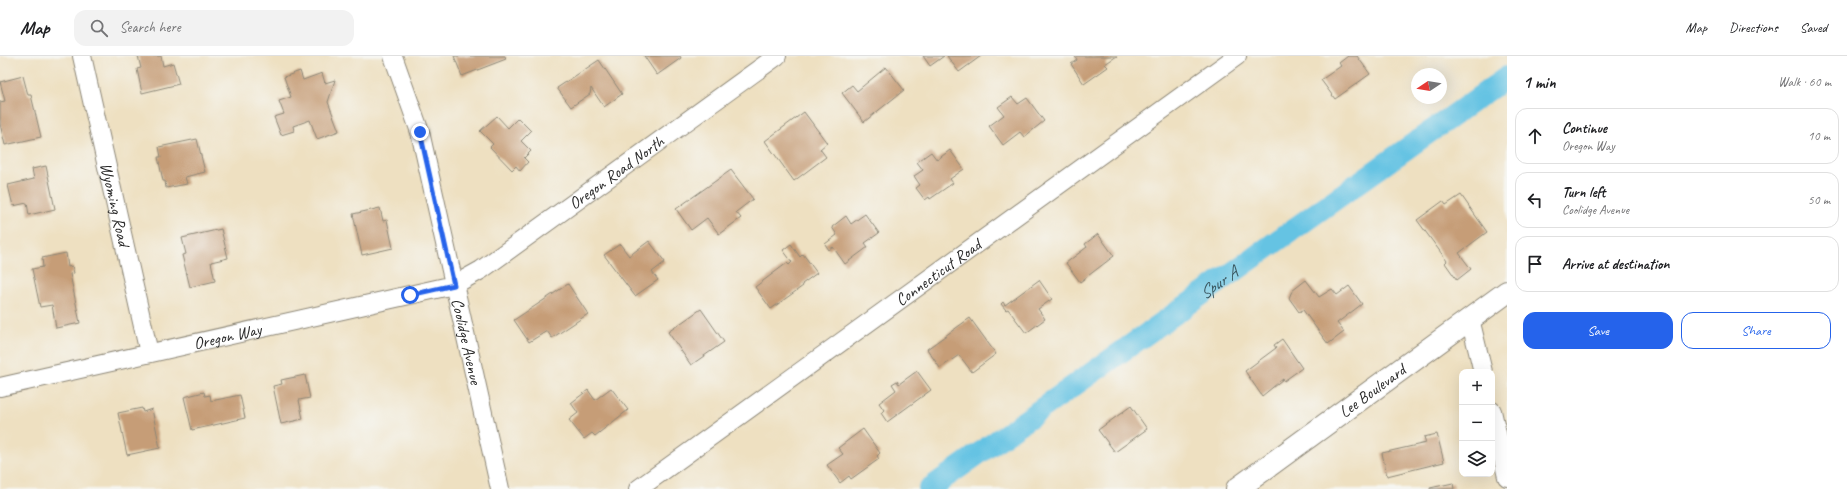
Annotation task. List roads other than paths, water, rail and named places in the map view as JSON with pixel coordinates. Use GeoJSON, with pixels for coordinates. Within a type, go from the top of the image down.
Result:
{"type":"FeatureCollection","features":[{"type":"Feature","properties":{"kind":"main road","name":"Lee Boulevard"},"geometry":{"type":"LineString","coordinates":[[1236,489],[1507,292]]}},
{"type":"Feature","properties":{"kind":"street","name":"Wyoming Road"},"geometry":{"type":"LineString","coordinates":[[82,56],[149,353]]}},
{"type":"Feature","properties":{"kind":"street","name":"Coolidge Avenue"},"geometry":{"type":"LineString","coordinates":[[393,56],[420,132],[500,489]]}},
{"type":"Feature","properties":{"kind":"street","name":"Oregon Road North"},"geometry":{"type":"LineString","coordinates":[[454,285],[487,266],[777,56]]}},
{"type":"Feature","properties":{"kind":"street","name":"Connecticut Road"},"geometry":{"type":"LineString","coordinates":[[638,489],[1237,56]]}},
{"type":"Feature","properties":{"kind":"street","name":"Oregon Way"},"geometry":{"type":"LineString","coordinates":[[0,387],[454,285]]}},
{"type":"Feature","properties":{"kind":"street"},"geometry":{"type":"LineString","coordinates":[[1470,319],[1482,369]]}},
{"type":"Feature","properties":{"kind":"street"},"geometry":{"type":"LineString","coordinates":[[1495,424],[1507,477]]}},
{"type":"Feature","properties":{"kind":"waterway","name":"Spur A"},"geometry":{"type":"LineString","coordinates":[[929,489],[1507,77]]}}]}
